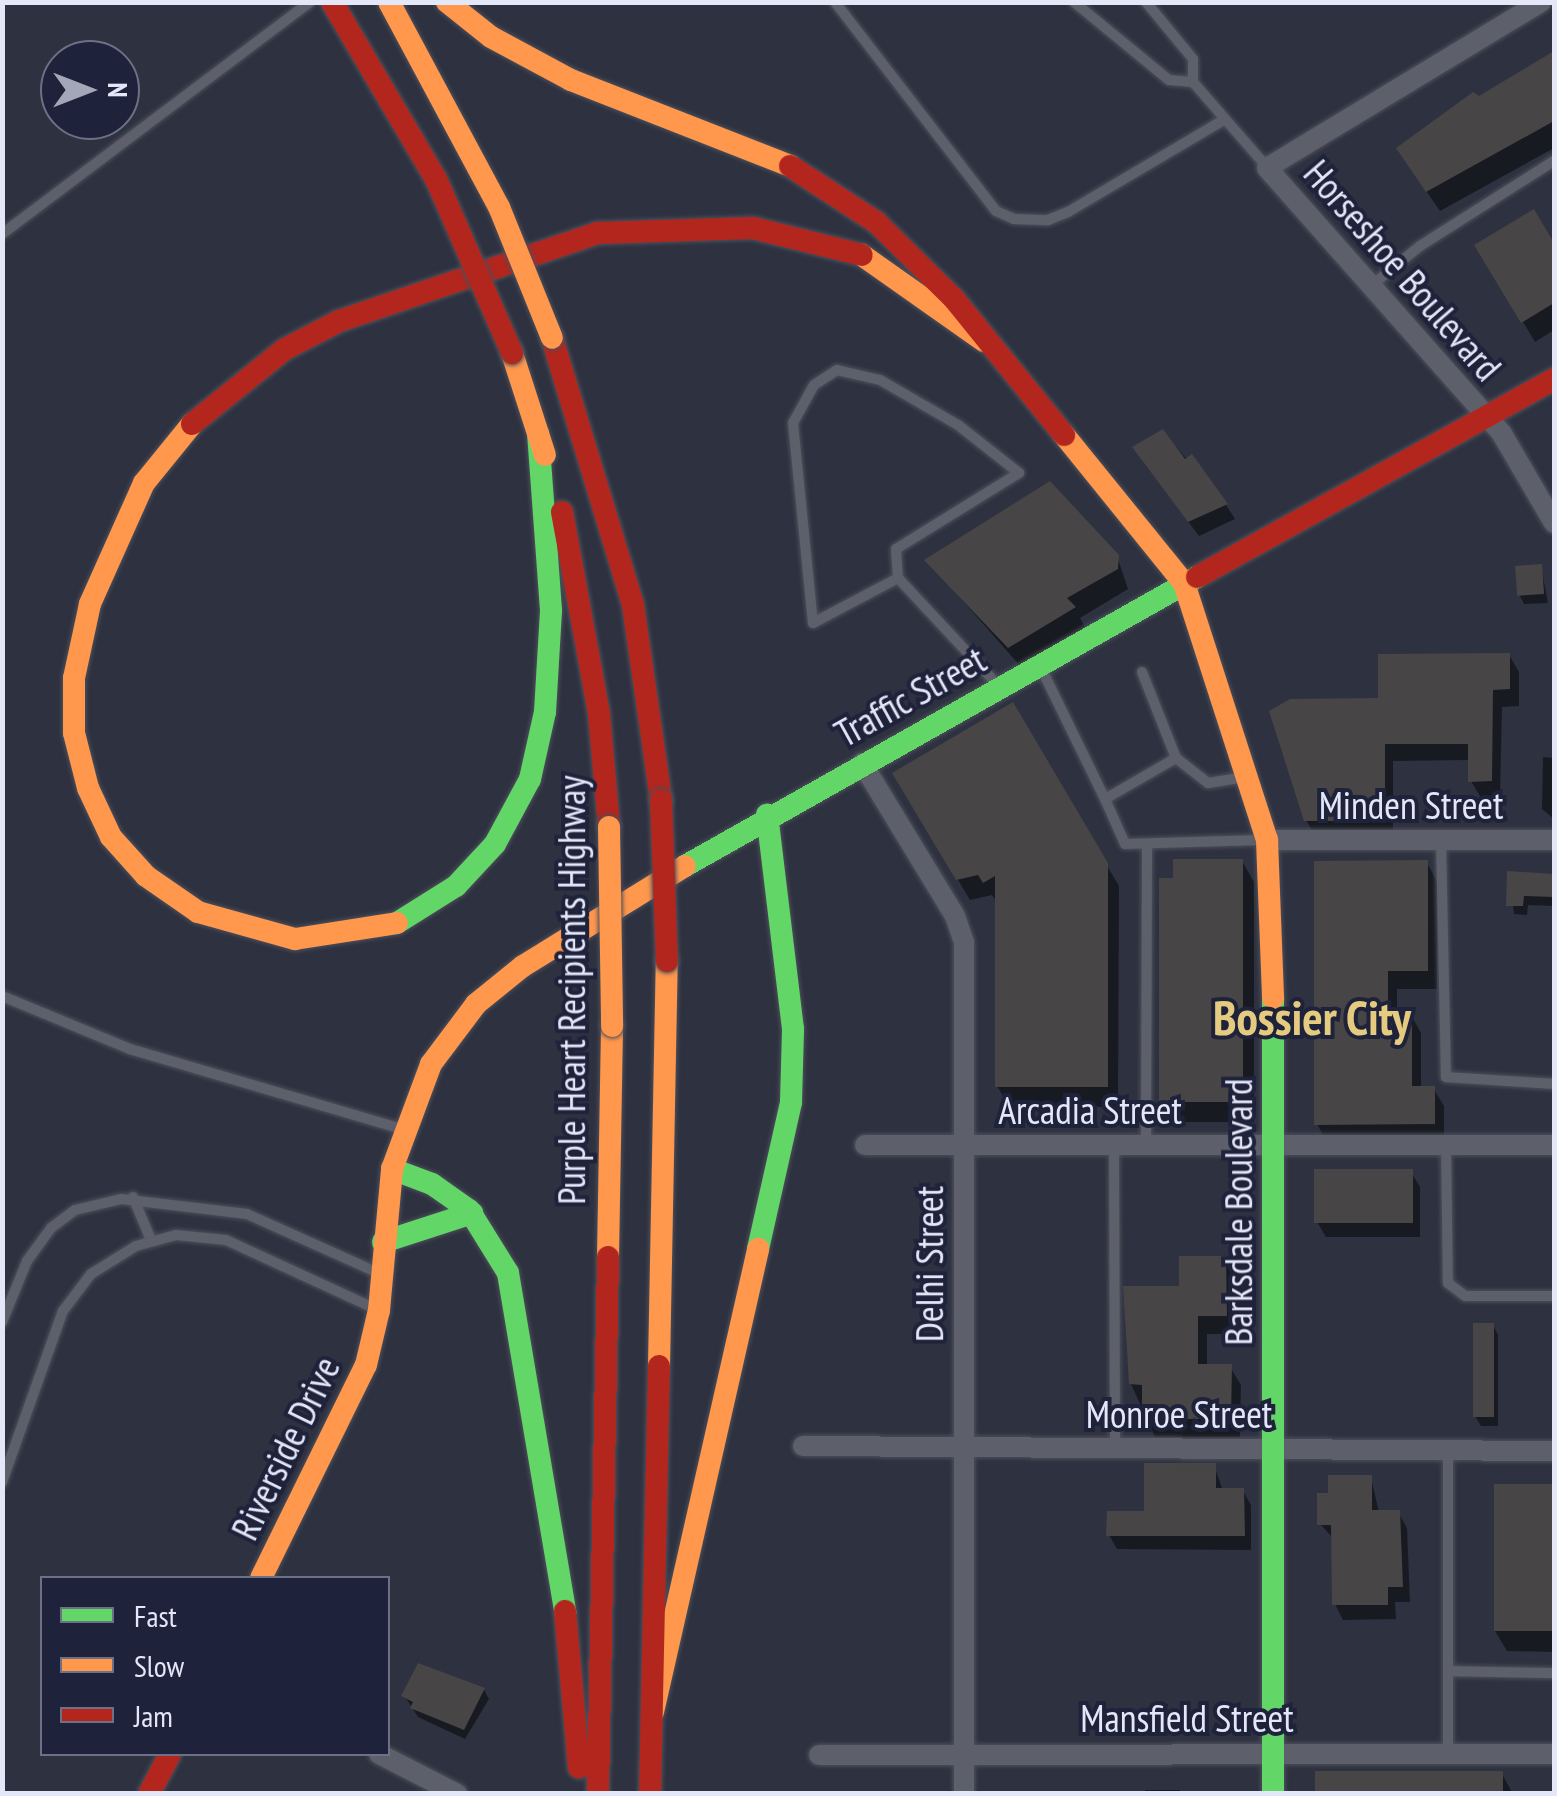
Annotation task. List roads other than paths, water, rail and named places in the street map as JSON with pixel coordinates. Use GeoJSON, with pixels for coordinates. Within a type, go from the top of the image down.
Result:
{"type":"FeatureCollection","features":[{"type":"Feature","properties":{"kind":"main road","name":"Purple Heart Recipients Highway"},"geometry":{"type":"LineString","coordinates":[[332,2],[436,179],[512,353],[538,432],[586,625],[610,827],[612,1026],[598,1794]]}},
{"type":"Feature","properties":{"kind":"main road"},"geometry":{"type":"LineString","coordinates":[[389,2],[499,207],[552,338],[633,606],[661,800],[667,960],[650,1794]]}},
{"type":"Feature","properties":{"kind":"main road"},"geometry":{"type":"LineString","coordinates":[[447,2],[491,37],[571,80],[788,164],[876,222],[954,299],[984,341],[1184,583]]}},
{"type":"Feature","properties":{"kind":"main road"},"geometry":{"type":"LineString","coordinates":[[538,432],[551,610],[547,693],[530,779],[494,844],[456,886],[407,920],[346,935],[295,939],[242,929],[198,912],[146,876],[111,837],[88,788],[74,733],[74,678],[90,604],[144,483],[186,429],[285,349],[340,321],[532,250],[597,233],[702,226],[770,230],[844,247],[878,263],[984,341]]}},
{"type":"Feature","properties":{"kind":"main road","name":"Traffic Street"},"geometry":{"type":"LineString","coordinates":[[392,1169],[402,1130],[431,1064],[490,992],[768,816],[1554,379]]}},
{"type":"Feature","properties":{"kind":"main road","name":"Barksdale Boulevard"},"geometry":{"type":"LineString","coordinates":[[1184,583],[1267,840],[1273,1146],[1272,1794]]}},
{"type":"Feature","properties":{"kind":"main road"},"geometry":{"type":"LineString","coordinates":[[652,1712],[791,1102],[793,1029],[768,816]]}},
{"type":"Feature","properties":{"kind":"main road"},"geometry":{"type":"LineString","coordinates":[[392,1169],[432,1184],[472,1214],[496,1246],[517,1305],[562,1579],[583,1794]]}},
{"type":"Feature","properties":{"kind":"main road","name":"Riverside Drive"},"geometry":{"type":"LineString","coordinates":[[262,1576],[353,1400],[379,1310],[392,1169]]}},
{"type":"Feature","properties":{"kind":"main road"},"geometry":{"type":"LineString","coordinates":[[383,1242],[472,1214]]}},
{"type":"Feature","properties":{"kind":"main road"},"geometry":{"type":"LineString","coordinates":[[149,1794],[169,1756]]}},
{"type":"Feature","properties":{"kind":"street"},"geometry":{"type":"LineString","coordinates":[[1267,168],[1541,2]]}},
{"type":"Feature","properties":{"kind":"street","name":"Horseshoe Boulevard"},"geometry":{"type":"LineString","coordinates":[[1267,168],[1518,454],[1554,523]]}},
{"type":"Feature","properties":{"kind":"street","name":"Delhi Street"},"geometry":{"type":"LineString","coordinates":[[862,764],[961,928],[965,1145],[964,1794]]}},
{"type":"Feature","properties":{"kind":"street","name":"Minden Street"},"geometry":{"type":"LineString","coordinates":[[1267,840],[1554,840]]}},
{"type":"Feature","properties":{"kind":"street","name":"Arcadia Street"},"geometry":{"type":"LineString","coordinates":[[865,1144],[1554,1144]]}},
{"type":"Feature","properties":{"kind":"street","name":"Monroe Street"},"geometry":{"type":"LineString","coordinates":[[804,1446],[1554,1451]]}},
{"type":"Feature","properties":{"kind":"street","name":"Mansfield Street"},"geometry":{"type":"LineString","coordinates":[[819,1755],[1554,1754]]}},
{"type":"Feature","properties":{"kind":"street"},"geometry":{"type":"LineString","coordinates":[[383,1756],[457,1794]]}},
{"type":"Feature","properties":{"kind":"lane"},"geometry":{"type":"LineString","coordinates":[[2,234],[310,2]]}},
{"type":"Feature","properties":{"kind":"lane"},"geometry":{"type":"LineString","coordinates":[[835,2],[996,211],[1014,218],[1048,220],[1068,212],[1226,119]]}},
{"type":"Feature","properties":{"kind":"lane"},"geometry":{"type":"LineString","coordinates":[[1074,2],[1169,80],[1193,82]]}},
{"type":"Feature","properties":{"kind":"lane"},"geometry":{"type":"LineString","coordinates":[[1146,2],[1193,59],[1193,82],[1267,168]]}},
{"type":"Feature","properties":{"kind":"lane"},"geometry":{"type":"LineString","coordinates":[[1371,286],[1420,246],[1554,162]]}},
{"type":"Feature","properties":{"kind":"lane"},"geometry":{"type":"LineString","coordinates":[[898,578],[813,623],[793,423],[814,385],[838,370],[880,380],[909,396],[1019,473],[896,549],[898,578],[999,686]]}},
{"type":"Feature","properties":{"kind":"lane"},"geometry":{"type":"LineString","coordinates":[[1039,664],[1125,844],[1267,840]]}},
{"type":"Feature","properties":{"kind":"lane"},"geometry":{"type":"LineString","coordinates":[[1142,672],[1176,758],[1208,784],[1246,777]]}},
{"type":"Feature","properties":{"kind":"lane"},"geometry":{"type":"LineString","coordinates":[[1104,798],[1176,758]]}},
{"type":"Feature","properties":{"kind":"lane"},"geometry":{"type":"LineString","coordinates":[[1441,840],[1446,1076],[1554,1084]]}},
{"type":"Feature","properties":{"kind":"lane"},"geometry":{"type":"LineString","coordinates":[[1146,844],[1146,1146]]}},
{"type":"Feature","properties":{"kind":"lane"},"geometry":{"type":"LineString","coordinates":[[2,996],[130,1049],[402,1130]]}},
{"type":"Feature","properties":{"kind":"lane"},"geometry":{"type":"LineString","coordinates":[[1446,1145],[1448,1283],[1465,1296],[1554,1296]]}},
{"type":"Feature","properties":{"kind":"lane"},"geometry":{"type":"LineString","coordinates":[[1114,1146],[1115,1449]]}},
{"type":"Feature","properties":{"kind":"lane"},"geometry":{"type":"LineString","coordinates":[[133,1198],[151,1240]]}},
{"type":"Feature","properties":{"kind":"lane"},"geometry":{"type":"LineString","coordinates":[[2,1322],[27,1261],[51,1228],[85,1206],[133,1198],[248,1214],[382,1274]]}},
{"type":"Feature","properties":{"kind":"lane"},"geometry":{"type":"LineString","coordinates":[[2,1482],[71,1298],[104,1263],[151,1240],[192,1234],[226,1240],[379,1310]]}},
{"type":"Feature","properties":{"kind":"lane"},"geometry":{"type":"LineString","coordinates":[[1448,1450],[1448,1754]]}},
{"type":"Feature","properties":{"kind":"lane"},"geometry":{"type":"LineString","coordinates":[[1448,1671],[1554,1673]]}},
{"type":"Feature","properties":{"kind":"district","name":"Bossier City"},"geometry":{"type":"Point","coordinates":[1312,1018]}}]}
